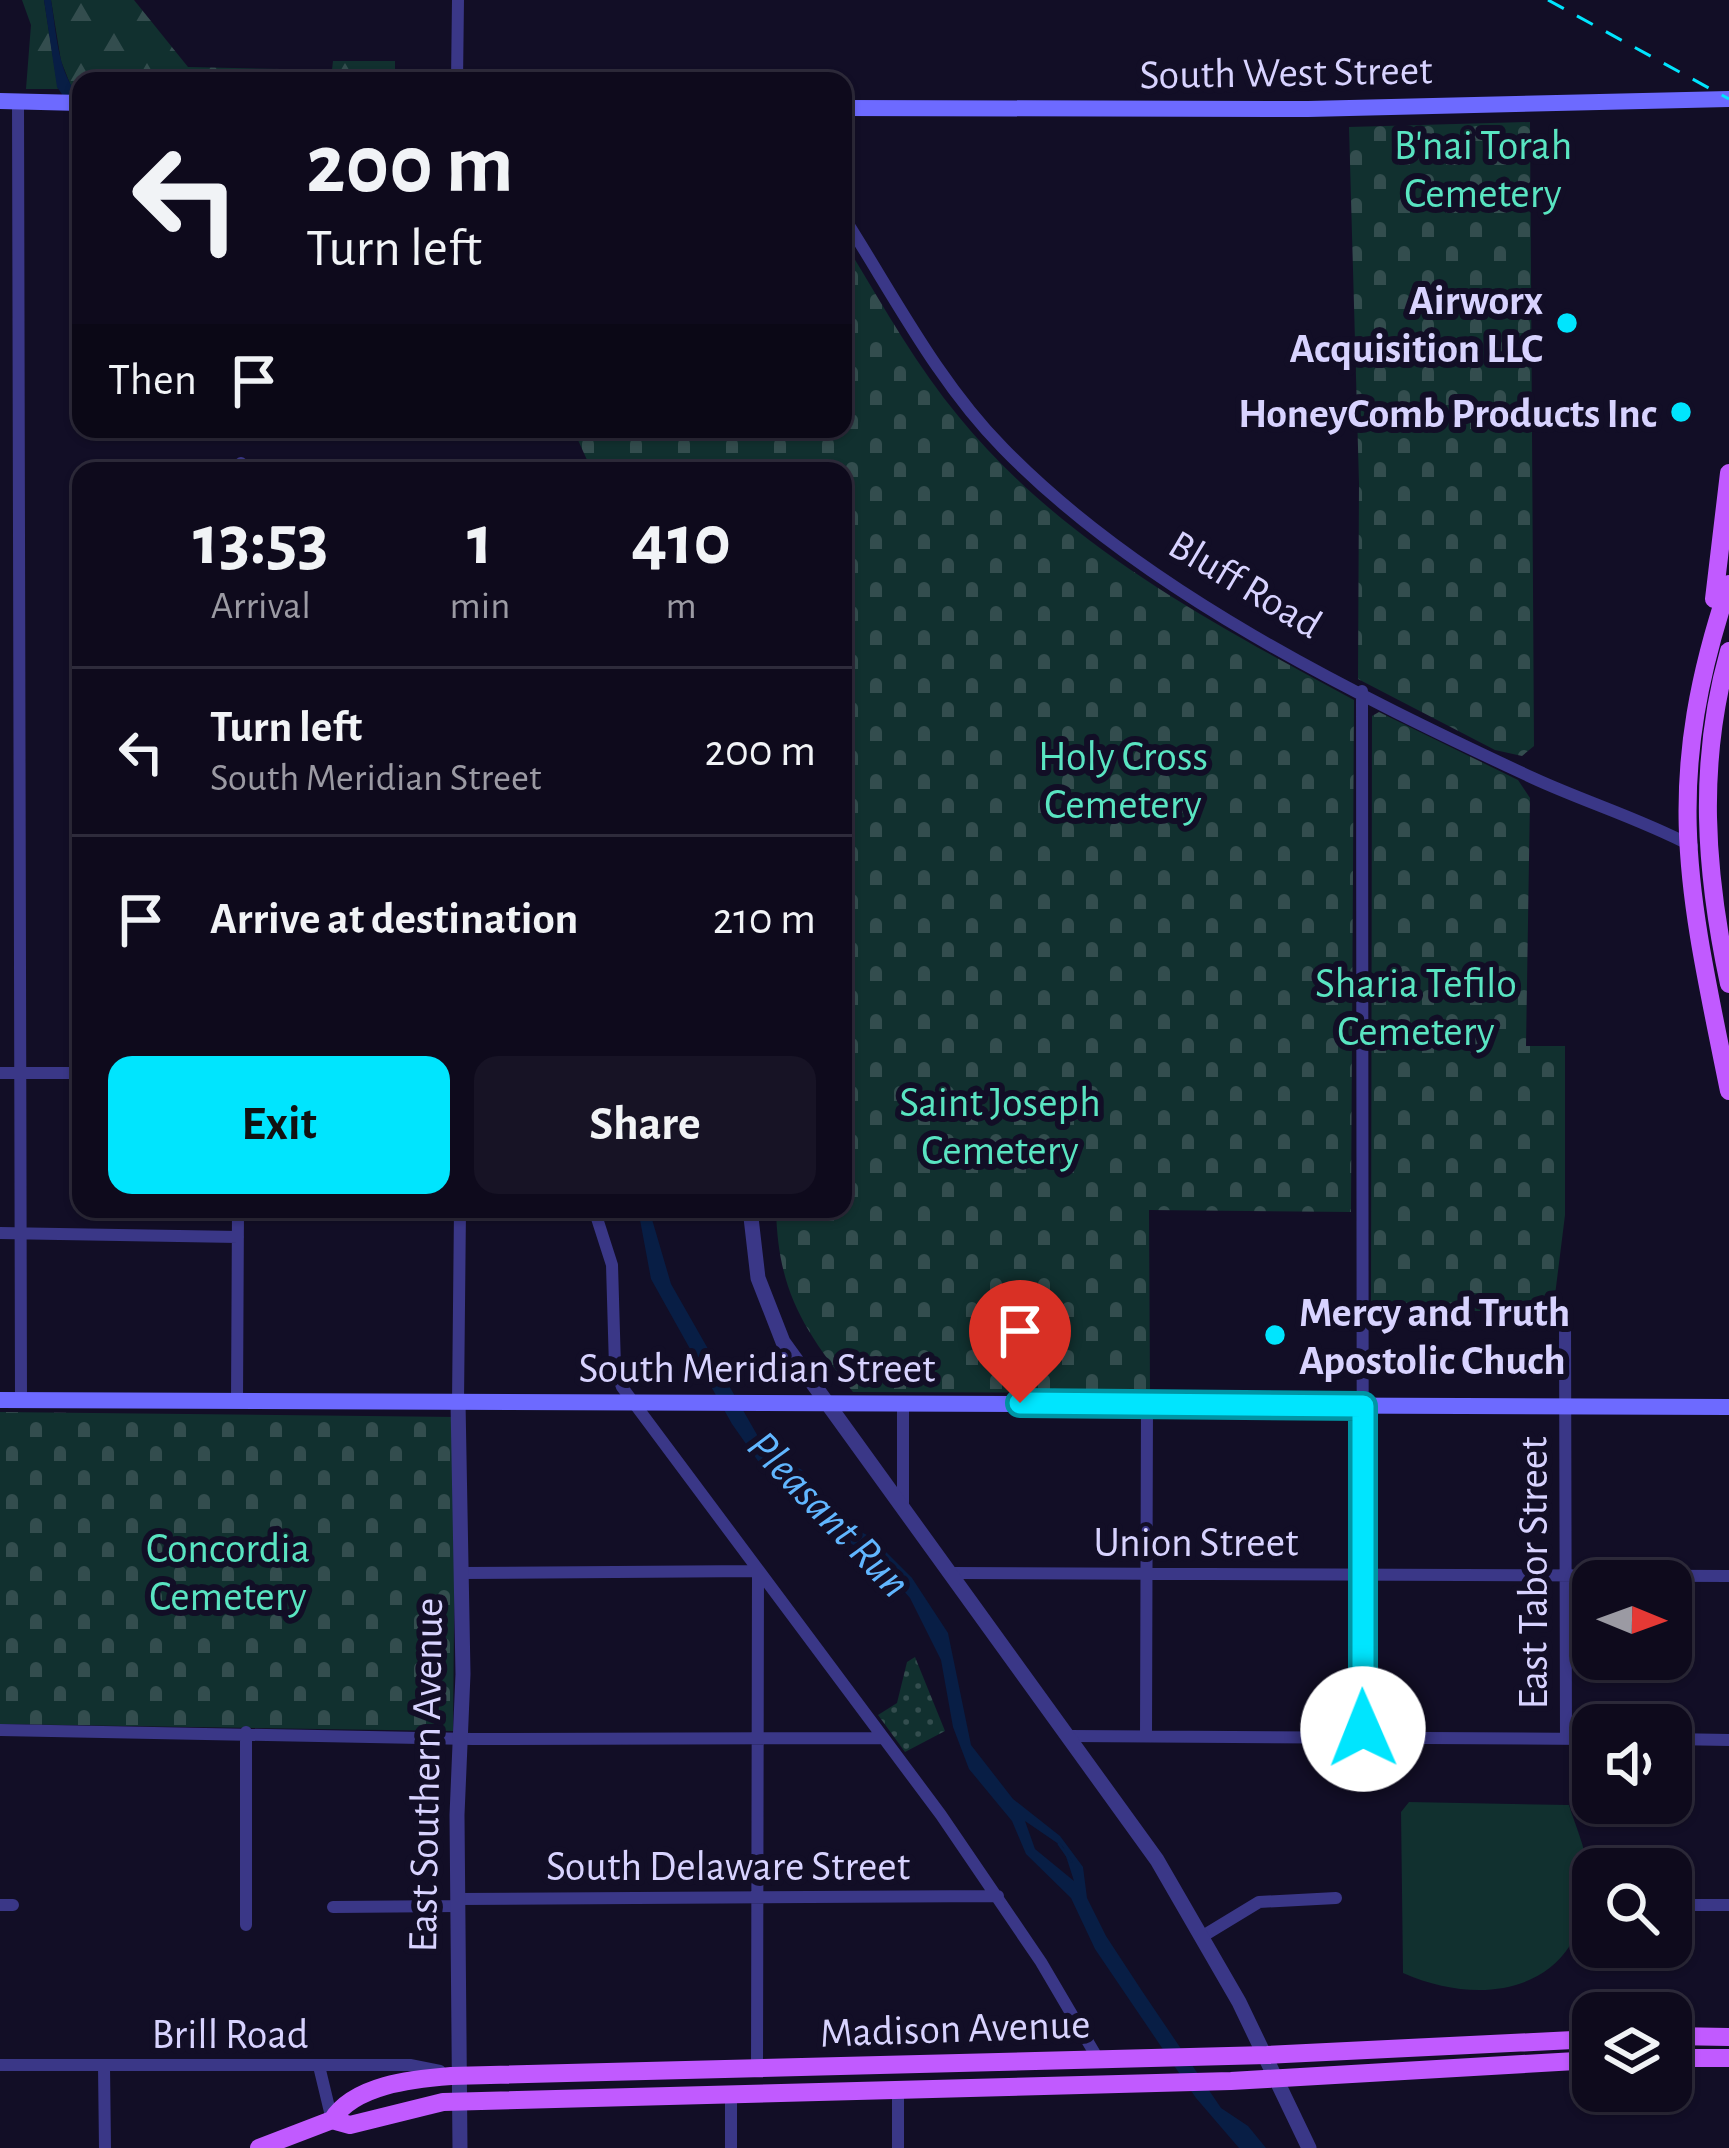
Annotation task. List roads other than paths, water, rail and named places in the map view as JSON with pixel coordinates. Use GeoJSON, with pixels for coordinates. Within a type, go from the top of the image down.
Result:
{"type":"FeatureCollection","features":[{"type":"Feature","properties":{"kind":"main road","name":"South West Street"},"geometry":{"type":"LineString","coordinates":[[852,108],[1282,109],[1729,99]]}},
{"type":"Feature","properties":{"kind":"main road"},"geometry":{"type":"LineString","coordinates":[[9,101],[72,103]]}},
{"type":"Feature","properties":{"kind":"main road"},"geometry":{"type":"LineString","coordinates":[[1729,472],[1724,548],[1687,750],[1684,842],[1729,1090]]}},
{"type":"Feature","properties":{"kind":"main road"},"geometry":{"type":"LineString","coordinates":[[1706,654],[1724,616],[1729,584]]}},
{"type":"Feature","properties":{"kind":"main road"},"geometry":{"type":"LineString","coordinates":[[1729,651],[1706,774],[1707,854],[1729,984]]}},
{"type":"Feature","properties":{"kind":"main road","name":"South Meridian Street"},"geometry":{"type":"LineString","coordinates":[[0,1400],[1729,1406]]}},
{"type":"Feature","properties":{"kind":"main road"},"geometry":{"type":"LineString","coordinates":[[1692,2036],[1729,2037]]}},
{"type":"Feature","properties":{"kind":"main road","name":"Madison Avenue"},"geometry":{"type":"LineString","coordinates":[[332,2120],[342,2104],[374,2091],[459,2075],[1267,2055],[1572,2040]]}},
{"type":"Feature","properties":{"kind":"main road"},"geometry":{"type":"LineString","coordinates":[[1692,2058],[1729,2058]]}},
{"type":"Feature","properties":{"kind":"main road","name":"Madison Avenue"},"geometry":{"type":"LineString","coordinates":[[259,2148],[332,2120],[350,2125],[417,2105],[460,2102],[1158,2084],[1572,2061]]}},
{"type":"Feature","properties":{"kind":"street"},"geometry":{"type":"LineString","coordinates":[[457,72],[458,0]]}},
{"type":"Feature","properties":{"kind":"street"},"geometry":{"type":"LineString","coordinates":[[9,101],[17,293],[21,1400]]}},
{"type":"Feature","properties":{"kind":"street","name":"Bluff Road"},"geometry":{"type":"LineString","coordinates":[[852,230],[943,373],[1027,471],[1150,567],[1363,692],[1531,777],[1684,842],[1727,867]]}},
{"type":"Feature","properties":{"kind":"street"},"geometry":{"type":"LineString","coordinates":[[0,293],[17,293]]}},
{"type":"Feature","properties":{"kind":"street"},"geometry":{"type":"LineString","coordinates":[[1363,692],[1363,1737]]}},
{"type":"Feature","properties":{"kind":"street"},"geometry":{"type":"LineString","coordinates":[[0,707],[18,708]]}},
{"type":"Feature","properties":{"kind":"street"},"geometry":{"type":"LineString","coordinates":[[0,1072],[72,1073]]}},
{"type":"Feature","properties":{"kind":"street"},"geometry":{"type":"LineString","coordinates":[[237,1401],[238,1218]]}},
{"type":"Feature","properties":{"kind":"street"},"geometry":{"type":"LineString","coordinates":[[458,1402],[460,1218]]}},
{"type":"Feature","properties":{"kind":"street"},"geometry":{"type":"LineString","coordinates":[[596,1218],[612,1265],[615,1367],[634,1403],[998,1896],[1098,2060]]}},
{"type":"Feature","properties":{"kind":"street"},"geometry":{"type":"LineString","coordinates":[[751,1218],[754,1259],[769,1311],[825,1403],[1070,1736],[1203,1936],[1267,2055],[1309,2148]]}},
{"type":"Feature","properties":{"kind":"street"},"geometry":{"type":"LineString","coordinates":[[0,1233],[238,1237]]}},
{"type":"Feature","properties":{"kind":"street","name":"East Tabor Street"},"geometry":{"type":"LineString","coordinates":[[1565,1318],[1566,1738]]}},
{"type":"Feature","properties":{"kind":"street","name":"East Southern Avenue"},"geometry":{"type":"LineString","coordinates":[[458,1402],[460,2148]]}},
{"type":"Feature","properties":{"kind":"street"},"geometry":{"type":"LineString","coordinates":[[903,1403],[903,1509]]}},
{"type":"Feature","properties":{"kind":"street"},"geometry":{"type":"LineString","coordinates":[[1146,1736],[1147,1404]]}},
{"type":"Feature","properties":{"kind":"street"},"geometry":{"type":"LineString","coordinates":[[462,1573],[758,1571]]}},
{"type":"Feature","properties":{"kind":"street"},"geometry":{"type":"LineString","coordinates":[[757,2068],[758,1571]]}},
{"type":"Feature","properties":{"kind":"street","name":"Union Street"},"geometry":{"type":"LineString","coordinates":[[951,1573],[1729,1576]]}},
{"type":"Feature","properties":{"kind":"street"},"geometry":{"type":"LineString","coordinates":[[0,1730],[881,1738]]}},
{"type":"Feature","properties":{"kind":"street"},"geometry":{"type":"LineString","coordinates":[[246,1925],[247,1732]]}},
{"type":"Feature","properties":{"kind":"street"},"geometry":{"type":"LineString","coordinates":[[1070,1736],[1572,1738]]}},
{"type":"Feature","properties":{"kind":"street"},"geometry":{"type":"LineString","coordinates":[[1692,1739],[1729,1740]]}},
{"type":"Feature","properties":{"kind":"street","name":"South Delaware Street"},"geometry":{"type":"LineString","coordinates":[[333,1907],[998,1896]]}},
{"type":"Feature","properties":{"kind":"street"},"geometry":{"type":"LineString","coordinates":[[1203,1936],[1259,1902],[1336,1898]]}},
{"type":"Feature","properties":{"kind":"street"},"geometry":{"type":"LineString","coordinates":[[1692,1905],[1729,1905]]}},
{"type":"Feature","properties":{"kind":"street","name":"Brill Road"},"geometry":{"type":"LineString","coordinates":[[0,2065],[410,2065],[459,2075]]}},
{"type":"Feature","properties":{"kind":"street"},"geometry":{"type":"LineString","coordinates":[[104,2066],[105,2148]]}},
{"type":"Feature","properties":{"kind":"street"},"geometry":{"type":"LineString","coordinates":[[319,2066],[332,2120]]}},
{"type":"Feature","properties":{"kind":"street"},"geometry":{"type":"LineString","coordinates":[[898,2090],[898,2148]]}},
{"type":"Feature","properties":{"kind":"street"},"geometry":{"type":"LineString","coordinates":[[731,2094],[731,2148]]}},
{"type":"Feature","properties":{"kind":"water"},"geometry":{"type":"Polygon","coordinates":[[[44,0],[51,0],[63,65],[72,86],[72,109],[57,87],[44,0]]]}},
{"type":"Feature","properties":{"kind":"water","name":"Pleasant Run"},"geometry":{"type":"Polygon","coordinates":[[[640,1218],[652,1218],[671,1284],[764,1447],[802,1470],[841,1522],[871,1537],[912,1578],[948,1633],[971,1745],[1013,1799],[1060,1836],[1083,1867],[1087,1898],[1106,1936],[1221,2108],[1248,2126],[1266,2148],[1239,2148],[1196,2098],[1095,1949],[1071,1898],[1026,1854],[1012,1821],[969,1769],[953,1727],[941,1660],[910,1598],[878,1562],[836,1533],[796,1486],[763,1468],[732,1424],[651,1279],[640,1218]],[[1025,1821],[1035,1849],[1074,1881],[1063,1847],[1025,1821]]]}},
{"type":"Feature","properties":{"kind":"waterway","name":"Pleasant Run"},"geometry":{"type":"LineString","coordinates":[[1059,1844],[1071,1861]]}},
{"type":"Feature","properties":{"kind":"railway"},"geometry":{"type":"LineString","coordinates":[[1548,0],[1729,99]]}},
{"type":"Feature","properties":{"kind":"place","name":"Airworx Acquisition LLC"},"geometry":{"type":"Point","coordinates":[1567,323]}},
{"type":"Feature","properties":{"kind":"place","name":"HoneyComb Products Inc"},"geometry":{"type":"Point","coordinates":[1681,412]}},
{"type":"Feature","properties":{"kind":"place","name":"Mercy and Truth Apostolic Chuch"},"geometry":{"type":"Point","coordinates":[1275,1335]}},
{"type":"Feature","properties":{"kind":"park label","name":"B'nai Torah Cemetery"},"geometry":{"type":"Point","coordinates":[1483,168]}},
{"type":"Feature","properties":{"kind":"park label","name":"Holy Cross Cemetery"},"geometry":{"type":"Point","coordinates":[1123,779]}},
{"type":"Feature","properties":{"kind":"park label","name":"Sharia Tefilo Cemetery"},"geometry":{"type":"Point","coordinates":[1416,1006]}},
{"type":"Feature","properties":{"kind":"park label","name":"Saint Joseph Cemetery"},"geometry":{"type":"Point","coordinates":[1000,1125]}},
{"type":"Feature","properties":{"kind":"park label","name":"Concordia Cemetery"},"geometry":{"type":"Point","coordinates":[228,1571]}}]}
